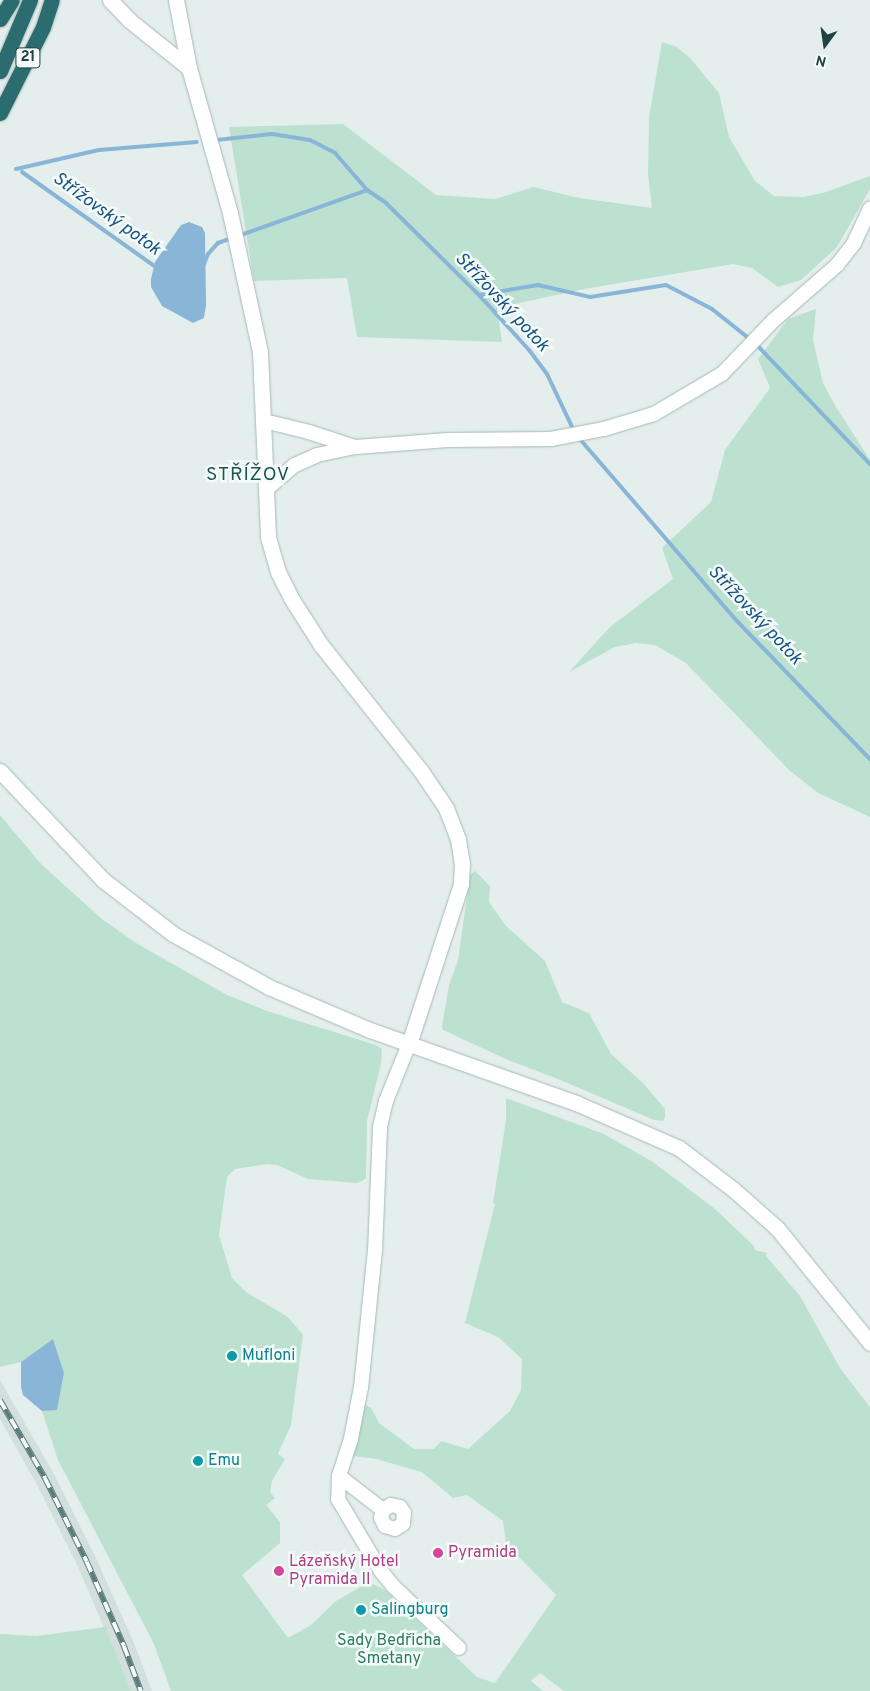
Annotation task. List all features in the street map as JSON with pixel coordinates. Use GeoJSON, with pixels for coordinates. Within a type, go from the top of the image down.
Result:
{"type":"FeatureCollection","features":[{"type":"Feature","properties":{"kind":"highway"},"geometry":{"type":"LineString","coordinates":[[0,19],[12,0]]}},
{"type":"Feature","properties":{"kind":"highway","name":"21"},"geometry":{"type":"LineString","coordinates":[[0,71],[30,0]]}},
{"type":"Feature","properties":{"kind":"highway","name":"21"},"geometry":{"type":"LineString","coordinates":[[0,113],[43,27],[52,0]]}},
{"type":"Feature","properties":{"kind":"street"},"geometry":{"type":"LineString","coordinates":[[110,0],[129,20],[189,68]]}},
{"type":"Feature","properties":{"kind":"street"},"geometry":{"type":"LineString","coordinates":[[176,0],[189,68],[230,213],[236,248],[260,352],[268,537],[278,572],[291,598],[321,645],[420,771],[446,808],[458,839],[462,863],[461,884],[453,914],[409,1044],[386,1101],[380,1128],[375,1250],[361,1387],[351,1439],[339,1476],[338,1499],[381,1571],[394,1587],[459,1648]]}},
{"type":"Feature","properties":{"kind":"street"},"geometry":{"type":"LineString","coordinates":[[266,488],[294,466],[317,455],[356,448],[448,440],[550,439],[612,427],[654,414],[722,374],[774,320],[837,265],[854,243],[870,209]]}},
{"type":"Feature","properties":{"kind":"street"},"geometry":{"type":"LineString","coordinates":[[264,421],[309,432],[356,448]]}},
{"type":"Feature","properties":{"kind":"street"},"geometry":{"type":"LineString","coordinates":[[0,771],[103,880],[173,934],[269,988],[370,1030],[576,1104],[679,1148],[734,1190],[777,1228],[870,1343]]}},
{"type":"Feature","properties":{"kind":"street"},"geometry":{"type":"LineString","coordinates":[[339,1476],[383,1510]]}},
{"type":"Feature","properties":{"kind":"shaded area"},"geometry":{"type":"Polygon","coordinates":[[[0,1380],[54,1474],[96,1558],[134,1643],[152,1691],[131,1691],[78,1567],[36,1483],[0,1419],[0,1380]]]}},
{"type":"Feature","properties":{"kind":"green space"},"geometry":{"type":"Polygon","coordinates":[[[662,42],[677,47],[691,59],[719,93],[729,137],[755,181],[774,196],[803,197],[823,193],[870,176],[870,189],[837,247],[801,280],[778,287],[752,268],[733,264],[584,289],[497,308],[502,342],[357,337],[347,278],[254,281],[229,127],[343,124],[436,195],[495,199],[534,187],[579,198],[652,208],[648,175],[649,117],[662,42]]]}},
{"type":"Feature","properties":{"kind":"green space"},"geometry":{"type":"Polygon","coordinates":[[[816,309],[813,340],[823,383],[870,460],[870,817],[818,793],[789,770],[686,663],[655,645],[636,643],[615,647],[569,672],[610,627],[673,579],[662,548],[711,502],[725,450],[770,388],[758,359],[788,319],[816,309]]]}},
{"type":"Feature","properties":{"kind":"green space","name":"Sady Bedřicha Smetany"},"geometry":{"type":"Polygon","coordinates":[[[0,815],[42,865],[102,919],[136,943],[227,995],[270,1012],[376,1045],[382,1049],[381,1064],[367,1121],[366,1178],[357,1183],[308,1179],[277,1165],[267,1164],[235,1169],[227,1177],[219,1235],[232,1278],[246,1292],[288,1317],[303,1335],[291,1425],[278,1454],[285,1459],[272,1481],[270,1492],[275,1498],[266,1505],[280,1522],[280,1543],[242,1575],[288,1638],[311,1625],[336,1601],[369,1582],[385,1590],[477,1677],[495,1683],[556,1595],[506,1544],[503,1521],[467,1495],[453,1498],[422,1472],[376,1459],[354,1456],[364,1404],[371,1408],[379,1423],[414,1449],[434,1449],[441,1441],[468,1449],[510,1411],[521,1390],[522,1359],[498,1337],[465,1323],[495,1204],[493,1203],[506,1120],[506,1098],[604,1134],[653,1162],[715,1209],[754,1246],[755,1250],[767,1253],[766,1256],[800,1296],[840,1368],[870,1407],[870,1691],[564,1691],[540,1673],[531,1681],[543,1691],[171,1691],[154,1644],[58,1460],[42,1411],[57,1409],[64,1373],[53,1339],[21,1362],[0,1367],[0,815]]]}},
{"type":"Feature","properties":{"kind":"green space"},"geometry":{"type":"Polygon","coordinates":[[[475,871],[490,886],[489,902],[506,926],[545,961],[562,1002],[589,1013],[611,1054],[644,1084],[665,1109],[663,1121],[654,1120],[508,1060],[443,1030],[442,1026],[449,985],[458,960],[470,875],[475,871]]]}},
{"type":"Feature","properties":{"kind":"green space"},"geometry":{"type":"Polygon","coordinates":[[[105,1627],[131,1691],[0,1691],[0,1634],[36,1636],[105,1627]]]}},
{"type":"Feature","properties":{"kind":"water"},"geometry":{"type":"Polygon","coordinates":[[[189,222],[202,227],[205,233],[206,305],[204,318],[193,323],[162,306],[151,287],[155,262],[181,225],[189,222]]]}},
{"type":"Feature","properties":{"kind":"water"},"geometry":{"type":"Polygon","coordinates":[[[53,1339],[64,1373],[57,1410],[42,1411],[23,1395],[21,1387],[21,1362],[53,1339]]]}},
{"type":"Feature","properties":{"kind":"waterway"},"geometry":{"type":"LineString","coordinates":[[216,140],[272,134],[310,140],[335,153],[367,190]]}},
{"type":"Feature","properties":{"kind":"waterway"},"geometry":{"type":"LineString","coordinates":[[16,169],[99,150],[197,142]]}},
{"type":"Feature","properties":{"kind":"waterway","name":"Střížovský potok"},"geometry":{"type":"LineString","coordinates":[[22,172],[157,268]]}},
{"type":"Feature","properties":{"kind":"waterway","name":"Střížovský potok"},"geometry":{"type":"LineString","coordinates":[[238,236],[367,190],[386,203],[479,295],[529,350],[547,374],[574,431]]}},
{"type":"Feature","properties":{"kind":"waterway","name":"Střížovský potok"},"geometry":{"type":"LineString","coordinates":[[204,264],[208,254],[218,243],[232,238]]}},
{"type":"Feature","properties":{"kind":"waterway"},"geometry":{"type":"LineString","coordinates":[[479,295],[538,285],[590,297],[666,285],[712,309],[751,340]]}},
{"type":"Feature","properties":{"kind":"waterway"},"geometry":{"type":"LineString","coordinates":[[756,344],[870,464]]}},
{"type":"Feature","properties":{"kind":"waterway","name":"Střížovský potok"},"geometry":{"type":"LineString","coordinates":[[578,437],[737,621],[870,759]]}},
{"type":"Feature","properties":{"kind":"railway"},"geometry":{"type":"LineString","coordinates":[[0,1400],[45,1478],[87,1562],[124,1646],[141,1691]]}},
{"type":"Feature","properties":{"kind":"place","name":"Mufloni"},"geometry":{"type":"Point","coordinates":[232,1356]}},
{"type":"Feature","properties":{"kind":"place","name":"Emu"},"geometry":{"type":"Point","coordinates":[198,1461]}},
{"type":"Feature","properties":{"kind":"place","name":"Pyramida"},"geometry":{"type":"Point","coordinates":[438,1553]}},
{"type":"Feature","properties":{"kind":"place","name":"Lázeňský Hotel Pyramida II"},"geometry":{"type":"Point","coordinates":[279,1571]}},
{"type":"Feature","properties":{"kind":"place","name":"Salingburg"},"geometry":{"type":"Point","coordinates":[361,1610]}},
{"type":"Feature","properties":{"kind":"district","name":"STŘÍŽOV"},"geometry":{"type":"Point","coordinates":[248,476]}}]}
